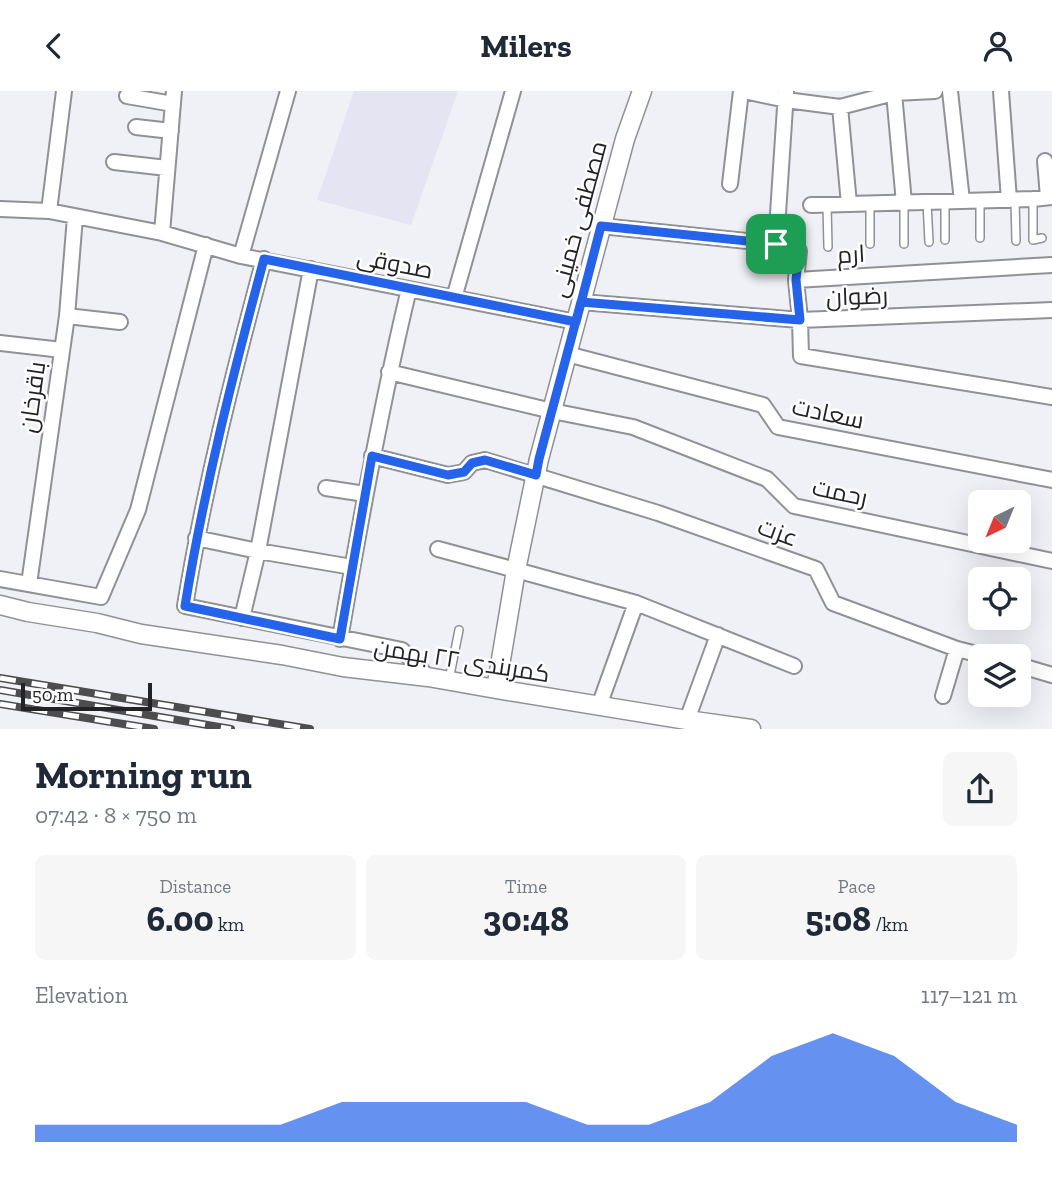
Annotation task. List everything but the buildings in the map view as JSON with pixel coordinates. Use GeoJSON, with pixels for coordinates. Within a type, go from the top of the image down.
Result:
{"type":"FeatureCollection","features":[{"type":"Feature","properties":{"kind":"street"},"geometry":{"type":"LineString","coordinates":[[49,211],[64,91]]}},
{"type":"Feature","properties":{"kind":"street"},"geometry":{"type":"LineString","coordinates":[[241,255],[288,91]]}},
{"type":"Feature","properties":{"kind":"street"},"geometry":{"type":"LineString","coordinates":[[454,298],[513,91]]}},
{"type":"Feature","properties":{"kind":"street","name":"مصطفی خمینی"},"geometry":{"type":"LineString","coordinates":[[496,689],[516,569],[539,459],[625,139],[642,91]]}},
{"type":"Feature","properties":{"kind":"street"},"geometry":{"type":"LineString","coordinates":[[730,184],[743,91],[840,107],[866,96],[935,91]]}},
{"type":"Feature","properties":{"kind":"street"},"geometry":{"type":"LineString","coordinates":[[950,91],[962,201]]}},
{"type":"Feature","properties":{"kind":"street"},"geometry":{"type":"LineString","coordinates":[[1001,91],[1012,200]]}},
{"type":"Feature","properties":{"kind":"street"},"geometry":{"type":"LineString","coordinates":[[894,93],[904,203]]}},
{"type":"Feature","properties":{"kind":"street"},"geometry":{"type":"LineString","coordinates":[[0,209],[49,211],[162,233],[174,97],[127,96]]}},
{"type":"Feature","properties":{"kind":"street"},"geometry":{"type":"LineString","coordinates":[[776,244],[786,96]]}},
{"type":"Feature","properties":{"kind":"street"},"geometry":{"type":"LineString","coordinates":[[840,107],[849,204]]}},
{"type":"Feature","properties":{"kind":"street"},"geometry":{"type":"LineString","coordinates":[[136,127],[171,131]]}},
{"type":"Feature","properties":{"kind":"street"},"geometry":{"type":"LineString","coordinates":[[811,205],[1050,197],[1045,161]]}},
{"type":"Feature","properties":{"kind":"street"},"geometry":{"type":"LineString","coordinates":[[114,162],[167,168]]}},
{"type":"Feature","properties":{"kind":"street","name":"باقرخان"},"geometry":{"type":"LineString","coordinates":[[29,584],[67,316],[75,217]]}},
{"type":"Feature","properties":{"kind":"street"},"geometry":{"type":"LineString","coordinates":[[601,226],[776,244],[799,251],[796,280],[801,356],[1052,397]]}},
{"type":"Feature","properties":{"kind":"street","name":"صدوقی"},"geometry":{"type":"LineString","coordinates":[[162,233],[241,255],[576,322]]}},
{"type":"Feature","properties":{"kind":"street"},"geometry":{"type":"LineString","coordinates":[[0,579],[101,597],[138,510],[206,245]]}},
{"type":"Feature","properties":{"kind":"street"},"geometry":{"type":"LineString","coordinates":[[264,259],[196,538],[185,606],[402,650],[428,677]]}},
{"type":"Feature","properties":{"kind":"street","name":"ارم"},"geometry":{"type":"LineString","coordinates":[[796,280],[1052,265]]}},
{"type":"Feature","properties":{"kind":"street"},"geometry":{"type":"LineString","coordinates":[[242,618],[258,551],[311,269]]}},
{"type":"Feature","properties":{"kind":"street"},"geometry":{"type":"LineString","coordinates":[[340,639],[372,456],[409,289]]}},
{"type":"Feature","properties":{"kind":"street","name":"رضوان"},"geometry":{"type":"LineString","coordinates":[[581,302],[800,320],[1052,310]]}},
{"type":"Feature","properties":{"kind":"street"},"geometry":{"type":"LineString","coordinates":[[67,316],[120,322]]}},
{"type":"Feature","properties":{"kind":"street"},"geometry":{"type":"LineString","coordinates":[[0,343],[62,350]]}},
{"type":"Feature","properties":{"kind":"street","name":"سعادت"},"geometry":{"type":"LineString","coordinates":[[567,354],[763,405],[778,427],[1052,480]]}},
{"type":"Feature","properties":{"kind":"street","name":"رحمت"},"geometry":{"type":"LineString","coordinates":[[389,372],[552,411],[633,427],[767,478],[794,506],[1052,561]]}},
{"type":"Feature","properties":{"kind":"street","name":"عزت"},"geometry":{"type":"LineString","coordinates":[[372,456],[448,475],[464,472],[472,463],[485,460],[658,513],[816,569],[833,603],[968,652]]}},
{"type":"Feature","properties":{"kind":"street"},"geometry":{"type":"LineString","coordinates":[[326,488],[365,494]]}},
{"type":"Feature","properties":{"kind":"street"},"geometry":{"type":"LineString","coordinates":[[196,538],[352,568]]}},
{"type":"Feature","properties":{"kind":"street"},"geometry":{"type":"LineString","coordinates":[[438,549],[636,603],[794,666]]}},
{"type":"Feature","properties":{"kind":"street"},"geometry":{"type":"LineString","coordinates":[[600,706],[636,603]]}},
{"type":"Feature","properties":{"kind":"street","name":"کمربندی ۲۲ بهمن"},"geometry":{"type":"LineString","coordinates":[[0,605],[28,613],[141,634],[751,729]]}},
{"type":"Feature","properties":{"kind":"street"},"geometry":{"type":"LineString","coordinates":[[687,720],[718,635]]}},
{"type":"Feature","properties":{"kind":"street"},"geometry":{"type":"LineString","coordinates":[[943,696],[957,649]]}},
{"type":"Feature","properties":{"kind":"street"},"geometry":{"type":"LineString","coordinates":[[1031,669],[1052,675]]}},
{"type":"Feature","properties":{"kind":"lane"},"geometry":{"type":"LineString","coordinates":[[1033,199],[1033,240],[1042,238]]}},
{"type":"Feature","properties":{"kind":"lane"},"geometry":{"type":"LineString","coordinates":[[1012,200],[1016,241]]}},
{"type":"Feature","properties":{"kind":"lane"},"geometry":{"type":"LineString","coordinates":[[945,201],[945,240]]}},
{"type":"Feature","properties":{"kind":"lane"},"geometry":{"type":"LineString","coordinates":[[980,201],[980,238]]}},
{"type":"Feature","properties":{"kind":"lane"},"geometry":{"type":"LineString","coordinates":[[927,202],[929,242]]}},
{"type":"Feature","properties":{"kind":"lane"},"geometry":{"type":"LineString","coordinates":[[904,203],[904,244]]}},
{"type":"Feature","properties":{"kind":"lane"},"geometry":{"type":"LineString","coordinates":[[870,204],[870,244]]}},
{"type":"Feature","properties":{"kind":"lane"},"geometry":{"type":"LineString","coordinates":[[827,205],[828,247]]}},
{"type":"Feature","properties":{"kind":"lane"},"geometry":{"type":"LineString","coordinates":[[449,680],[459,630]]}},
{"type":"Feature","properties":{"kind":"shaded area"},"geometry":{"type":"Polygon","coordinates":[[[354,91],[458,91],[411,225],[317,200],[354,91]]]}},
{"type":"Feature","properties":{"kind":"railway"},"geometry":{"type":"LineString","coordinates":[[0,678],[310,729]]}},
{"type":"Feature","properties":{"kind":"railway"},"geometry":{"type":"LineString","coordinates":[[0,690],[231,729]]}},
{"type":"Feature","properties":{"kind":"railway"},"geometry":{"type":"LineString","coordinates":[[0,704],[154,729]]}},
{"type":"Feature","properties":{"kind":"route"},"geometry":{"type":"LineString","coordinates":[[776,244],[601,226],[590,266],[576,322],[409,289],[264,259],[196,538],[185,606],[340,639],[372,456],[448,475],[464,472],[472,463],[485,460],[536,475],[539,459],[552,411],[581,302],[800,320],[796,280],[799,251],[776,244]]}}]}
